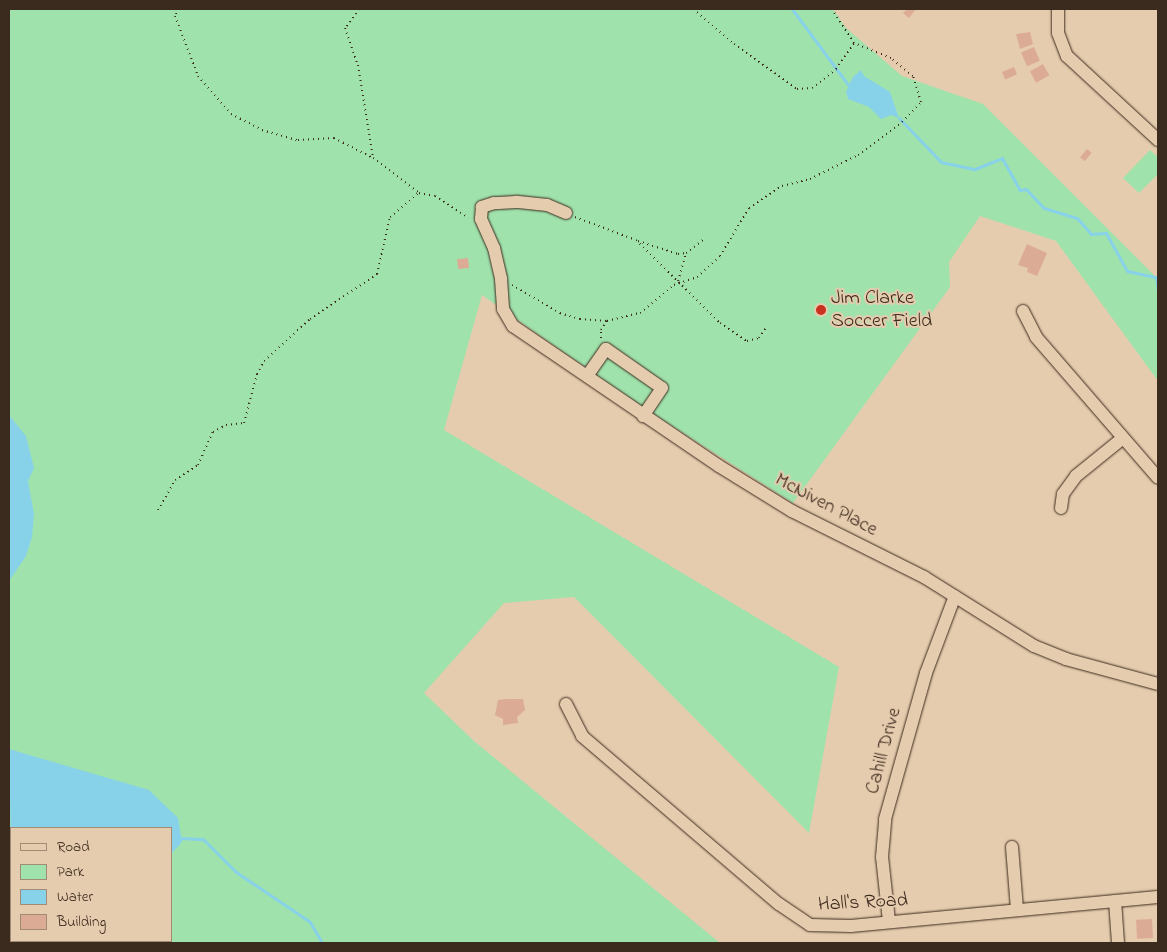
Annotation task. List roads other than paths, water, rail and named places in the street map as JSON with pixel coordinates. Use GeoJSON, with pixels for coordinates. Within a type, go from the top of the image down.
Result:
{"type":"FeatureCollection","features":[{"type":"Feature","properties":{"kind":"street"},"geometry":{"type":"LineString","coordinates":[[1058,9],[1058,33],[1067,56],[1158,140]]}},
{"type":"Feature","properties":{"kind":"street","name":"McNiven Place"},"geometry":{"type":"LineString","coordinates":[[566,213],[547,205],[516,202],[494,203],[482,207],[481,219],[494,248],[501,278],[503,309],[513,326],[643,416],[792,511],[889,558],[1049,654],[1158,684]]}},
{"type":"Feature","properties":{"kind":"street"},"geometry":{"type":"LineString","coordinates":[[1023,311],[1036,337],[1157,475]]}},
{"type":"Feature","properties":{"kind":"street"},"geometry":{"type":"LineString","coordinates":[[586,376],[606,349],[662,388],[643,416]]}},
{"type":"Feature","properties":{"kind":"street"},"geometry":{"type":"LineString","coordinates":[[1061,508],[1063,494],[1076,476],[1123,438]]}},
{"type":"Feature","properties":{"kind":"street","name":"Cahill Drive"},"geometry":{"type":"LineString","coordinates":[[889,922],[882,857],[885,819],[926,674],[955,596]]}},
{"type":"Feature","properties":{"kind":"street","name":"Hall's Road"},"geometry":{"type":"LineString","coordinates":[[566,704],[582,736],[800,921],[821,927],[1158,897]]}},
{"type":"Feature","properties":{"kind":"street"},"geometry":{"type":"LineString","coordinates":[[1012,847],[1017,909]]}},
{"type":"Feature","properties":{"kind":"street"},"geometry":{"type":"LineString","coordinates":[[1114,901],[1118,943]]}},
{"type":"Feature","properties":{"kind":"water"},"geometry":{"type":"Polygon","coordinates":[[[861,70],[864,76],[890,92],[899,118],[891,115],[881,119],[869,107],[848,99],[846,92],[853,77],[861,70]]]}},
{"type":"Feature","properties":{"kind":"water"},"geometry":{"type":"Polygon","coordinates":[[[9,415],[26,436],[34,468],[28,481],[34,514],[32,537],[26,556],[9,581],[9,415]]]}},
{"type":"Feature","properties":{"kind":"water"},"geometry":{"type":"Polygon","coordinates":[[[9,749],[149,790],[178,818],[182,842],[172,853],[172,827],[11,827],[9,749]]]}},
{"type":"Feature","properties":{"kind":"waterway"},"geometry":{"type":"LineString","coordinates":[[792,9],[849,86]]}},
{"type":"Feature","properties":{"kind":"waterway"},"geometry":{"type":"LineString","coordinates":[[899,118],[941,162],[975,169],[1002,158],[1020,190],[1026,189],[1044,208],[1077,218],[1091,234],[1106,233],[1127,271],[1156,277],[1158,291]]}},
{"type":"Feature","properties":{"kind":"waterway"},"geometry":{"type":"LineString","coordinates":[[181,838],[203,839],[236,872],[310,922],[322,943]]}},
{"type":"Feature","properties":{"kind":"place","name":"Jim Clarke Soccer Field"},"geometry":{"type":"Point","coordinates":[821,310]}}]}
